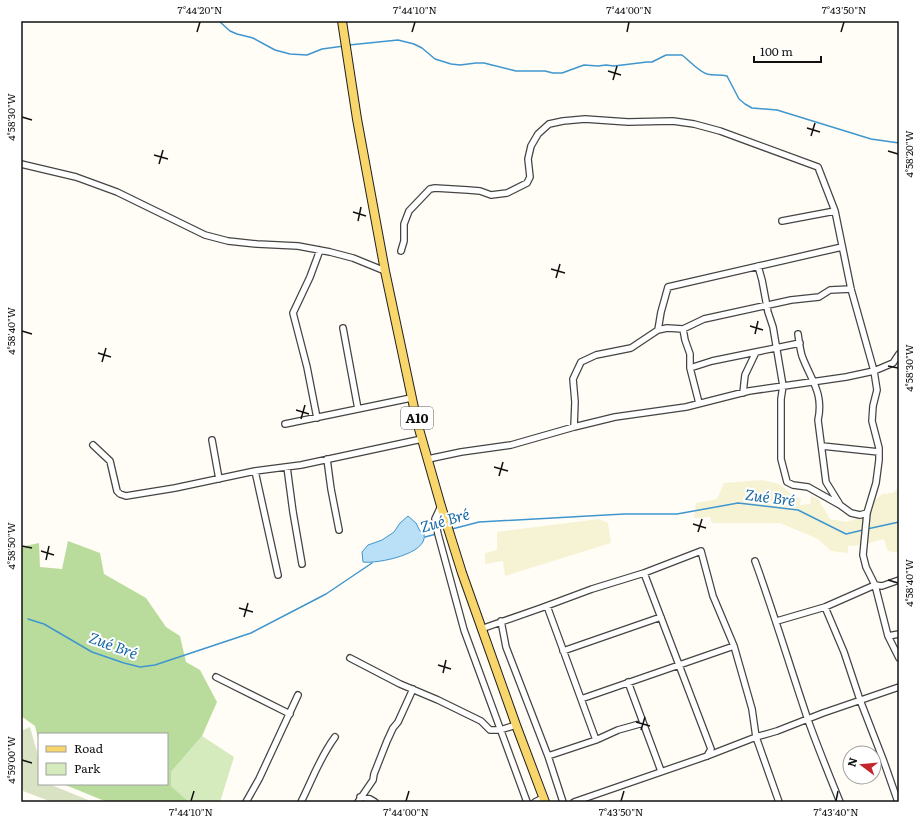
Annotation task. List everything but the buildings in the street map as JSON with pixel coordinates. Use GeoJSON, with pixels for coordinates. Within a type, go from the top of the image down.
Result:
{"type":"FeatureCollection","features":[{"type":"Feature","properties":{"kind":"main road","name":"A10"},"geometry":{"type":"LineString","coordinates":[[342,21],[357,119],[385,271],[422,439],[441,506],[481,629],[544,800]]}},
{"type":"Feature","properties":{"kind":"street"},"geometry":{"type":"LineString","coordinates":[[401,251],[404,241],[404,224],[409,211],[430,189],[480,191],[491,195],[506,193],[527,183],[530,178],[528,159],[531,146],[538,134],[549,124],[563,121],[585,119],[628,122],[673,121],[694,124],[720,131],[818,167],[835,211],[851,289],[874,371],[877,390],[873,406],[872,421],[880,460],[876,483],[867,513],[863,555],[866,566],[875,585],[888,636],[899,658]]}},
{"type":"Feature","properties":{"kind":"street"},"geometry":{"type":"LineString","coordinates":[[21,164],[76,177],[117,192],[205,235],[228,241],[298,246],[320,250],[353,258],[385,271]]}},
{"type":"Feature","properties":{"kind":"street"},"geometry":{"type":"LineString","coordinates":[[782,221],[835,211]]}},
{"type":"Feature","properties":{"kind":"street"},"geometry":{"type":"LineString","coordinates":[[658,330],[668,287],[842,248]]}},
{"type":"Feature","properties":{"kind":"street"},"geometry":{"type":"LineString","coordinates":[[317,418],[307,367],[293,312],[310,277],[320,250]]}},
{"type":"Feature","properties":{"kind":"street"},"geometry":{"type":"LineString","coordinates":[[758,266],[783,386],[781,399],[781,459],[787,482],[793,485],[808,487],[851,513],[860,515],[867,513]]}},
{"type":"Feature","properties":{"kind":"street"},"geometry":{"type":"LineString","coordinates":[[574,427],[575,402],[573,379],[581,362],[596,355],[631,348],[658,330],[667,328],[683,329],[704,319],[791,300],[819,297],[830,290],[851,289]]}},
{"type":"Feature","properties":{"kind":"street"},"geometry":{"type":"LineString","coordinates":[[343,328],[358,409]]}},
{"type":"Feature","properties":{"kind":"street"},"geometry":{"type":"LineString","coordinates":[[683,329],[690,354],[690,368],[698,403]]}},
{"type":"Feature","properties":{"kind":"street"},"geometry":{"type":"LineString","coordinates":[[798,334],[802,356],[814,382],[819,398],[820,411],[818,420],[826,482],[840,505]]}},
{"type":"Feature","properties":{"kind":"street"},"geometry":{"type":"LineString","coordinates":[[690,368],[712,360],[800,343]]}},
{"type":"Feature","properties":{"kind":"street"},"geometry":{"type":"LineString","coordinates":[[743,393],[745,374],[756,352]]}},
{"type":"Feature","properties":{"kind":"street"},"geometry":{"type":"LineString","coordinates":[[428,459],[461,452],[511,445],[615,417],[686,407],[743,393],[874,371],[893,363],[898,357]]}},
{"type":"Feature","properties":{"kind":"street"},"geometry":{"type":"LineString","coordinates":[[285,424],[412,398]]}},
{"type":"Feature","properties":{"kind":"street"},"geometry":{"type":"LineString","coordinates":[[93,445],[110,461],[117,491],[126,496],[175,488],[255,471],[287,467],[422,439]]}},
{"type":"Feature","properties":{"kind":"street"},"geometry":{"type":"LineString","coordinates":[[212,440],[219,479]]}},
{"type":"Feature","properties":{"kind":"street"},"geometry":{"type":"LineString","coordinates":[[822,446],[879,452]]}},
{"type":"Feature","properties":{"kind":"street"},"geometry":{"type":"LineString","coordinates":[[327,459],[339,530]]}},
{"type":"Feature","properties":{"kind":"street"},"geometry":{"type":"LineString","coordinates":[[287,467],[302,564]]}},
{"type":"Feature","properties":{"kind":"street"},"geometry":{"type":"LineString","coordinates":[[255,471],[278,575]]}},
{"type":"Feature","properties":{"kind":"street"},"geometry":{"type":"LineString","coordinates":[[441,506],[436,519],[442,548],[464,630],[527,802]]}},
{"type":"Feature","properties":{"kind":"street"},"geometry":{"type":"LineString","coordinates":[[481,629],[592,589],[644,573],[702,552],[713,596],[734,646],[752,709],[756,737],[779,802]]}},
{"type":"Feature","properties":{"kind":"street"},"geometry":{"type":"LineString","coordinates":[[755,560],[777,621],[808,719],[840,802]]}},
{"type":"Feature","properties":{"kind":"street"},"geometry":{"type":"LineString","coordinates":[[644,573],[711,750],[707,756]]}},
{"type":"Feature","properties":{"kind":"street"},"geometry":{"type":"LineString","coordinates":[[777,621],[825,607],[875,585],[882,586],[899,580]]}},
{"type":"Feature","properties":{"kind":"street"},"geometry":{"type":"LineString","coordinates":[[547,606],[596,740]]}},
{"type":"Feature","properties":{"kind":"street"},"geometry":{"type":"LineString","coordinates":[[825,607],[844,652],[860,700],[898,802]]}},
{"type":"Feature","properties":{"kind":"street"},"geometry":{"type":"LineString","coordinates":[[563,651],[661,617]]}},
{"type":"Feature","properties":{"kind":"street"},"geometry":{"type":"LineString","coordinates":[[501,621],[506,647],[548,756],[563,802]]}},
{"type":"Feature","properties":{"kind":"street"},"geometry":{"type":"LineString","coordinates":[[888,636],[899,634]]}},
{"type":"Feature","properties":{"kind":"street"},"geometry":{"type":"LineString","coordinates":[[581,699],[734,646]]}},
{"type":"Feature","properties":{"kind":"street"},"geometry":{"type":"LineString","coordinates":[[350,658],[400,684],[481,721],[490,730],[500,730],[516,725]]}},
{"type":"Feature","properties":{"kind":"street"},"geometry":{"type":"LineString","coordinates":[[216,677],[290,714]]}},
{"type":"Feature","properties":{"kind":"street"},"geometry":{"type":"LineString","coordinates":[[628,682],[661,771]]}},
{"type":"Feature","properties":{"kind":"street"},"geometry":{"type":"LineString","coordinates":[[574,802],[899,687]]}},
{"type":"Feature","properties":{"kind":"street"},"geometry":{"type":"LineString","coordinates":[[359,799],[373,780],[387,741],[393,728],[398,722],[413,689]]}},
{"type":"Feature","properties":{"kind":"street"},"geometry":{"type":"LineString","coordinates":[[246,802],[259,779],[298,695]]}},
{"type":"Feature","properties":{"kind":"street"},"geometry":{"type":"LineString","coordinates":[[548,756],[596,740],[618,730],[643,724]]}},
{"type":"Feature","properties":{"kind":"street"},"geometry":{"type":"LineString","coordinates":[[301,802],[318,765],[328,746],[335,737]]}},
{"type":"Feature","properties":{"kind":"street"},"geometry":{"type":"LineString","coordinates":[[359,799],[370,799],[375,802]]}},
{"type":"Feature","properties":{"kind":"street"},"geometry":{"type":"LineString","coordinates":[[535,802],[544,800]]}},
{"type":"Feature","properties":{"kind":"shaded area"},"geometry":{"type":"Polygon","coordinates":[[[762,480],[779,484],[793,495],[801,499],[800,505],[810,504],[811,496],[818,499],[830,519],[846,522],[865,516],[873,502],[882,494],[893,493],[899,489],[899,553],[888,551],[884,539],[861,545],[848,546],[848,553],[831,551],[818,539],[780,523],[712,523],[710,517],[694,518],[696,503],[717,499],[724,483],[762,480]]]}},
{"type":"Feature","properties":{"kind":"shaded area"},"geometry":{"type":"Polygon","coordinates":[[[599,519],[608,523],[611,543],[505,576],[503,561],[485,564],[485,553],[497,550],[497,532],[599,519]]]}},
{"type":"Feature","properties":{"kind":"green space"},"geometry":{"type":"Polygon","coordinates":[[[68,541],[100,553],[104,574],[146,598],[166,627],[180,636],[186,662],[200,670],[217,702],[202,736],[171,772],[171,786],[189,802],[107,802],[65,785],[168,785],[168,733],[38,733],[38,738],[35,726],[21,716],[21,547],[39,543],[40,567],[62,569],[68,541]]]}},
{"type":"Feature","properties":{"kind":"green space"},"geometry":{"type":"Polygon","coordinates":[[[30,727],[38,755],[38,785],[51,785],[93,802],[52,802],[23,791],[21,777],[21,731],[30,727]]]}},
{"type":"Feature","properties":{"kind":"green space"},"geometry":{"type":"Polygon","coordinates":[[[202,736],[234,757],[220,802],[189,802],[171,786],[171,772],[202,736]]]}},
{"type":"Feature","properties":{"kind":"water"},"geometry":{"type":"Polygon","coordinates":[[[408,516],[416,523],[420,531],[424,534],[423,541],[419,547],[411,552],[390,559],[363,562],[362,552],[368,545],[382,540],[394,532],[400,523],[408,516]]]}},
{"type":"Feature","properties":{"kind":"waterway"},"geometry":{"type":"LineString","coordinates":[[219,21],[230,31],[253,38],[275,50],[290,54],[307,55],[322,49],[344,46]]}},
{"type":"Feature","properties":{"kind":"waterway"},"geometry":{"type":"LineString","coordinates":[[349,45],[398,40],[414,44],[422,48],[435,59],[451,64],[460,65],[484,63],[516,71],[545,71],[553,73],[562,73],[584,65],[614,66],[652,62],[666,55],[682,55],[704,73],[710,75],[727,76],[739,99],[752,108],[777,110],[871,139],[899,143]]}},
{"type":"Feature","properties":{"kind":"waterway","name":"Zué Bré"},"geometry":{"type":"LineString","coordinates":[[452,529],[479,522],[624,514],[677,514],[738,503],[798,510],[846,534],[863,530]]}},
{"type":"Feature","properties":{"kind":"waterway","name":"Zué Bré"},"geometry":{"type":"LineString","coordinates":[[867,529],[899,522]]}},
{"type":"Feature","properties":{"kind":"waterway","name":"Zué Bré"},"geometry":{"type":"LineString","coordinates":[[425,537],[436,534]]}},
{"type":"Feature","properties":{"kind":"waterway","name":"Zué Bré"},"geometry":{"type":"LineString","coordinates":[[28,619],[44,624],[92,652],[140,667],[155,665],[251,633],[326,594],[372,563]]}}]}
